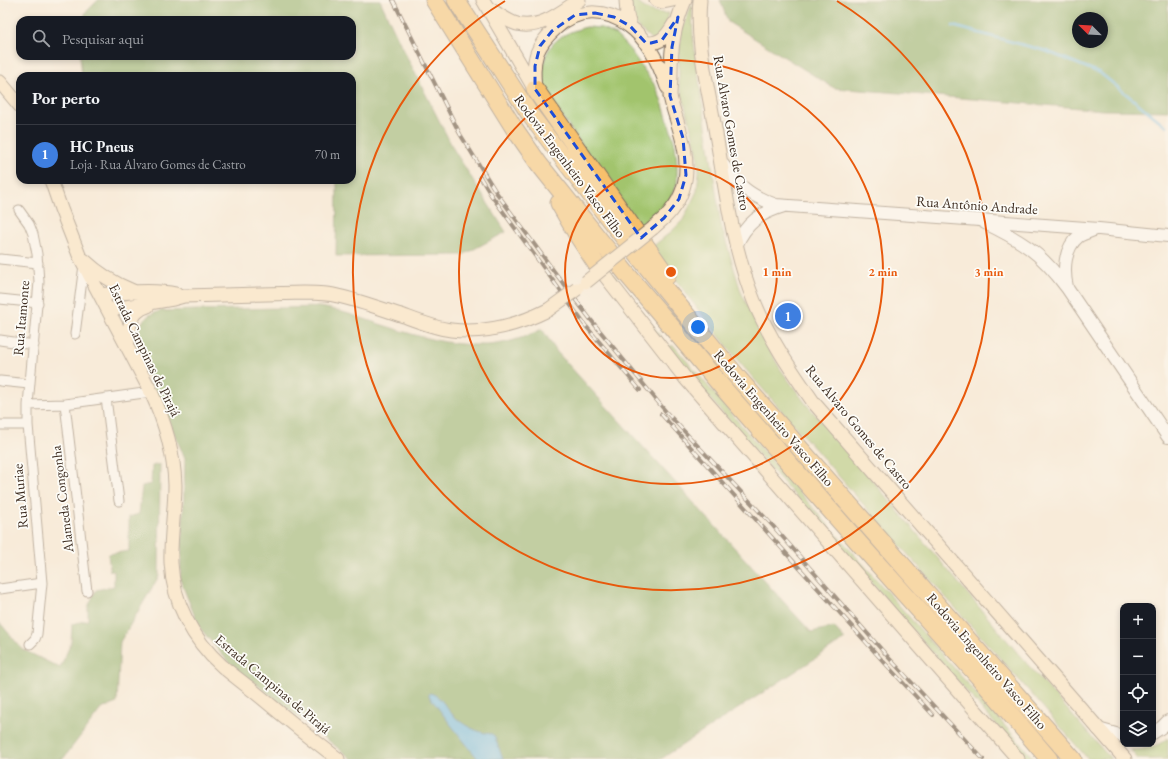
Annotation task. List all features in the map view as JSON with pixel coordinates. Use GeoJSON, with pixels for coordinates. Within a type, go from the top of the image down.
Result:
{"type":"FeatureCollection","features":[{"type":"Feature","properties":{"kind":"highway","name":"Rodovia Engenheiro Vasco Filho"},"geometry":{"type":"LineString","coordinates":[[434,0],[514,128],[539,164],[626,273],[724,389],[978,676],[1049,759]]}},
{"type":"Feature","properties":{"kind":"highway","name":"Rodovia Engenheiro Vasco Filho"},"geometry":{"type":"LineString","coordinates":[[456,0],[531,116],[606,215],[739,379],[1072,759]]}},
{"type":"Feature","properties":{"kind":"highway"},"geometry":{"type":"LineString","coordinates":[[535,90],[715,342],[739,379]]}},
{"type":"Feature","properties":{"kind":"highway"},"geometry":{"type":"LineString","coordinates":[[539,164],[574,230],[599,268]]}},
{"type":"Feature","properties":{"kind":"main road"},"geometry":{"type":"LineString","coordinates":[[486,4],[504,18],[516,24],[532,26],[557,15],[579,0]]}},
{"type":"Feature","properties":{"kind":"main road"},"geometry":{"type":"LineString","coordinates":[[626,0],[627,15],[630,26]]}},
{"type":"Feature","properties":{"kind":"main road"},"geometry":{"type":"LineString","coordinates":[[656,0],[663,2],[673,0]]}},
{"type":"Feature","properties":{"kind":"main road"},"geometry":{"type":"LineString","coordinates":[[646,43],[662,40],[671,30],[685,0]]}},
{"type":"Feature","properties":{"kind":"main road","name":"Rua Alvaro Gomes de Castro"},"geometry":{"type":"LineString","coordinates":[[700,0],[699,21],[702,57],[736,246],[754,302],[786,364],[814,402],[1125,759]]}},
{"type":"Feature","properties":{"kind":"main road"},"geometry":{"type":"LineString","coordinates":[[486,4],[535,90]]}},
{"type":"Feature","properties":{"kind":"main road"},"geometry":{"type":"LineString","coordinates":[[108,310],[159,302],[184,296],[320,293],[337,295],[432,326],[450,330],[480,330],[510,325],[535,317],[548,310],[582,286],[653,228],[679,200],[686,174],[685,154],[682,138],[662,72],[646,43],[630,26],[614,17],[606,14],[584,13],[566,20],[552,31],[540,46],[537,55],[535,66],[535,90]]}},
{"type":"Feature","properties":{"kind":"main road"},"geometry":{"type":"LineString","coordinates":[[670,96],[672,47],[678,17]]}},
{"type":"Feature","properties":{"kind":"main road"},"geometry":{"type":"LineString","coordinates":[[0,82],[16,101]]}},
{"type":"Feature","properties":{"kind":"main road","name":"Estrada Campinas de Pirajá"},"geometry":{"type":"LineString","coordinates":[[52,184],[81,260],[151,392],[166,430],[173,458],[175,486],[172,547],[173,577],[180,604],[191,630],[200,643],[222,666],[338,759]]}},
{"type":"Feature","properties":{"kind":"main road"},"geometry":{"type":"LineString","coordinates":[[81,260],[100,274],[135,292]]}},
{"type":"Feature","properties":{"kind":"main road"},"geometry":{"type":"LineString","coordinates":[[599,268],[685,378],[1018,759]]}},
{"type":"Feature","properties":{"kind":"main road"},"geometry":{"type":"LineString","coordinates":[[100,295],[135,292],[173,293],[184,296]]}},
{"type":"Feature","properties":{"kind":"main road"},"geometry":{"type":"LineString","coordinates":[[129,351],[129,334],[133,318],[137,312],[159,302]]}},
{"type":"Feature","properties":{"kind":"street","name":"Rua Antônio Andrade"},"geometry":{"type":"LineString","coordinates":[[721,162],[734,179],[748,192],[776,205],[1099,229],[1168,236]]}},
{"type":"Feature","properties":{"kind":"street","name":"Rua Antônio Andrade"},"geometry":{"type":"LineString","coordinates":[[736,246],[740,236],[752,222],[766,212],[785,206]]}},
{"type":"Feature","properties":{"kind":"street","name":"Rua Itamonte"},"geometry":{"type":"LineString","coordinates":[[19,210],[30,224],[38,254],[38,303],[28,405]]}},
{"type":"Feature","properties":{"kind":"street"},"geometry":{"type":"LineString","coordinates":[[978,220],[1010,236],[1042,259],[1067,288],[1168,437]]}},
{"type":"Feature","properties":{"kind":"street"},"geometry":{"type":"LineString","coordinates":[[1067,288],[1064,269],[1068,251],[1079,236],[1099,229]]}},
{"type":"Feature","properties":{"kind":"street"},"geometry":{"type":"LineString","coordinates":[[0,259],[38,263]]}},
{"type":"Feature","properties":{"kind":"street"},"geometry":{"type":"LineString","coordinates":[[76,334],[81,260]]}},
{"type":"Feature","properties":{"kind":"street"},"geometry":{"type":"LineString","coordinates":[[0,299],[38,303]]}},
{"type":"Feature","properties":{"kind":"street"},"geometry":{"type":"LineString","coordinates":[[0,340],[34,345]]}},
{"type":"Feature","properties":{"kind":"street"},"geometry":{"type":"LineString","coordinates":[[0,381],[29,384]]}},
{"type":"Feature","properties":{"kind":"street"},"geometry":{"type":"LineString","coordinates":[[28,405],[65,404],[151,392]]}},
{"type":"Feature","properties":{"kind":"street"},"geometry":{"type":"LineString","coordinates":[[106,398],[119,501]]}},
{"type":"Feature","properties":{"kind":"street","name":"Alameda Congonha"},"geometry":{"type":"LineString","coordinates":[[65,404],[87,591]]}},
{"type":"Feature","properties":{"kind":"street","name":"Rua Muriae"},"geometry":{"type":"LineString","coordinates":[[28,405],[28,425],[42,583],[38,628],[35,639],[30,644]]}},
{"type":"Feature","properties":{"kind":"street"},"geometry":{"type":"LineString","coordinates":[[0,425],[28,425]]}},
{"type":"Feature","properties":{"kind":"street"},"geometry":{"type":"LineString","coordinates":[[0,589],[42,583]]}},
{"type":"Feature","properties":{"kind":"street"},"geometry":{"type":"LineString","coordinates":[[1156,731],[1168,721]]}},
{"type":"Feature","properties":{"kind":"street"},"geometry":{"type":"LineString","coordinates":[[1098,729],[1120,735]]}},
{"type":"Feature","properties":{"kind":"highlighted area"},"geometry":{"type":"Polygon","coordinates":[[[595,13],[614,17],[630,26],[646,43],[662,40],[678,17],[672,47],[670,96],[683,138],[686,175],[679,199],[664,218],[641,238],[535,89],[535,66],[540,46],[552,31],[575,15],[595,13]]]}},
{"type":"Feature","properties":{"kind":"green space"},"geometry":{"type":"Polygon","coordinates":[[[98,0],[380,0],[454,150],[506,232],[463,255],[336,256],[337,184],[356,184],[356,72],[82,72],[80,60],[356,60],[356,16],[84,16],[86,12],[98,0]]]}},
{"type":"Feature","properties":{"kind":"green space"},"geometry":{"type":"Polygon","coordinates":[[[630,0],[636,0],[646,9],[651,11],[669,13],[664,33],[653,41],[635,24],[630,0]]]}},
{"type":"Feature","properties":{"kind":"green space"},"geometry":{"type":"Polygon","coordinates":[[[720,0],[1168,0],[1168,111],[1103,110],[834,88],[728,22],[720,0]]]}},
{"type":"Feature","properties":{"kind":"green space"},"geometry":{"type":"Polygon","coordinates":[[[692,4],[693,36],[696,60],[721,225],[741,292],[762,337],[781,370],[806,404],[1021,657],[1111,759],[1088,759],[741,364],[690,299],[652,247],[683,220],[697,191],[699,171],[697,151],[679,83],[681,33],[692,4]]]}},
{"type":"Feature","properties":{"kind":"green space"},"geometry":{"type":"Polygon","coordinates":[[[587,27],[601,28],[616,35],[630,50],[656,87],[675,144],[677,184],[667,206],[639,229],[544,90],[544,66],[546,56],[550,48],[564,35],[587,27]]]}},
{"type":"Feature","properties":{"kind":"green space"},"geometry":{"type":"Polygon","coordinates":[[[602,260],[668,346],[674,346],[765,453],[1034,759],[1026,759],[696,383],[622,290],[602,260]]]}},
{"type":"Feature","properties":{"kind":"green space"},"geometry":{"type":"Polygon","coordinates":[[[319,307],[345,313],[400,331],[457,344],[492,345],[520,338],[542,329],[557,352],[811,632],[834,627],[845,639],[661,759],[352,759],[229,663],[199,627],[180,579],[185,458],[135,349],[134,338],[142,322],[149,315],[160,311],[319,307]]]}},
{"type":"Feature","properties":{"kind":"green space"},"geometry":{"type":"Polygon","coordinates":[[[160,464],[159,576],[120,642],[117,703],[101,709],[63,759],[0,759],[0,623],[22,649],[60,668],[71,643],[72,624],[88,620],[88,607],[96,590],[114,586],[114,571],[110,571],[108,554],[129,551],[129,517],[139,514],[142,486],[151,484],[152,466],[160,464]]]}},
{"type":"Feature","properties":{"kind":"green space"},"geometry":{"type":"Polygon","coordinates":[[[1168,738],[1168,759],[1138,759],[1131,750],[1156,747],[1156,745],[1168,738]]]}},
{"type":"Feature","properties":{"kind":"water"},"geometry":{"type":"Polygon","coordinates":[[[429,693],[439,698],[452,714],[465,725],[481,732],[492,734],[495,737],[503,759],[478,759],[429,696],[429,693]]]}},
{"type":"Feature","properties":{"kind":"waterway"},"geometry":{"type":"LineString","coordinates":[[953,26],[1046,51],[1100,73],[1166,126]]}},
{"type":"Feature","properties":{"kind":"railway"},"geometry":{"type":"LineString","coordinates":[[393,0],[460,134],[496,192],[591,320],[667,413],[773,526],[889,658],[983,759]]}},
{"type":"Feature","properties":{"kind":"railway"},"geometry":{"type":"LineString","coordinates":[[480,177],[491,195],[585,325],[640,390]]}},
{"type":"Feature","properties":{"kind":"railway"},"geometry":{"type":"LineString","coordinates":[[661,414],[933,715]]}},
{"type":"Feature","properties":{"kind":"place","name":"HC Pneus"},"geometry":{"type":"Point","coordinates":[788,316]}}]}
